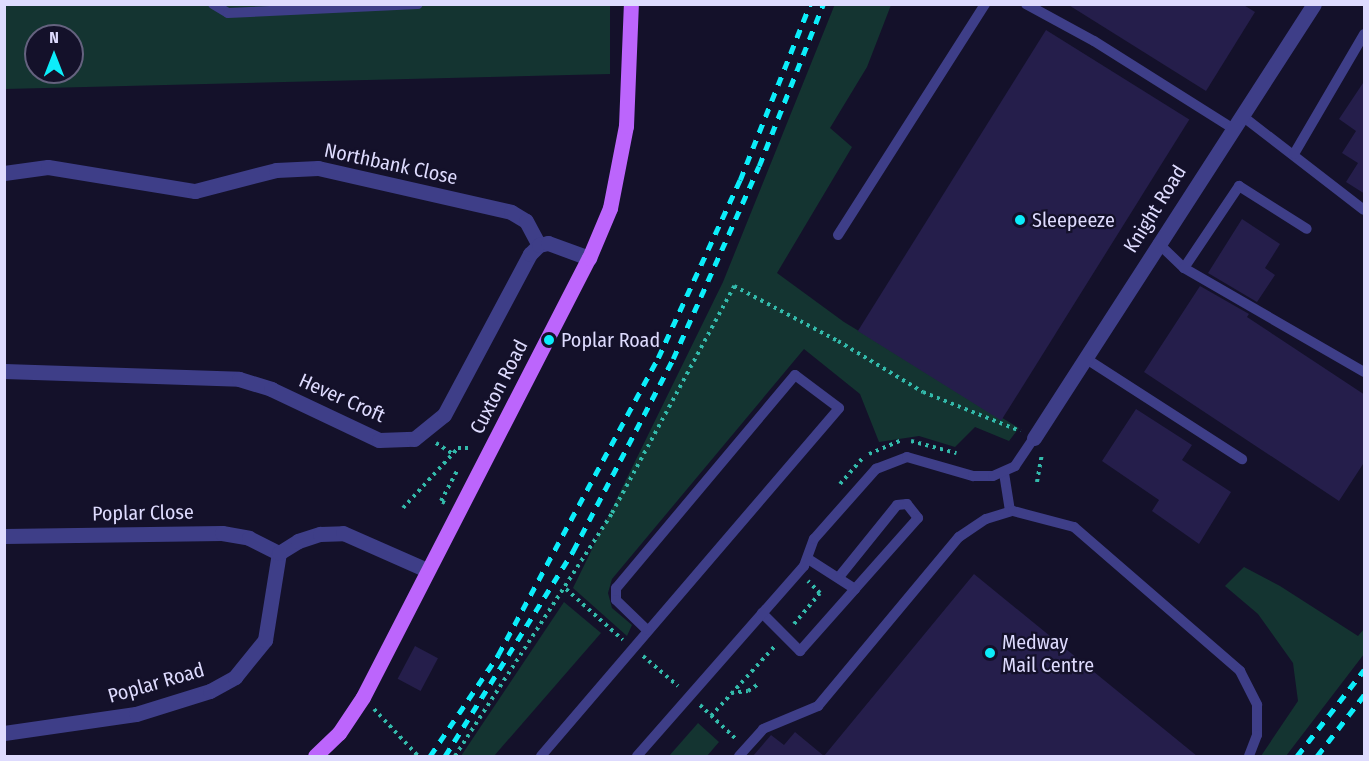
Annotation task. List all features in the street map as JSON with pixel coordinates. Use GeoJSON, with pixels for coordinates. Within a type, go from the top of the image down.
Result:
{"type":"FeatureCollection","features":[{"type":"Feature","properties":{"kind":"main road","name":"Cuxton Road"},"geometry":{"type":"LineString","coordinates":[[315,756],[339,734],[363,697],[589,258],[610,208],[626,126],[631,4]]}},
{"type":"Feature","properties":{"kind":"street","name":"Knight Road"},"geometry":{"type":"LineString","coordinates":[[1026,433],[1085,358],[1314,4]]}},
{"type":"Feature","properties":{"kind":"street","name":"Northbank Close"},"geometry":{"type":"LineString","coordinates":[[4,173],[48,167],[195,191],[276,170],[318,168],[511,212],[526,221],[539,245]]}},
{"type":"Feature","properties":{"kind":"street"},"geometry":{"type":"LineString","coordinates":[[539,245],[562,246],[589,258]]}},
{"type":"Feature","properties":{"kind":"street","name":"Hever Croft"},"geometry":{"type":"LineString","coordinates":[[4,371],[239,379],[271,389],[379,440],[414,439],[444,415],[530,254],[539,245]]}},
{"type":"Feature","properties":{"kind":"street"},"geometry":{"type":"LineString","coordinates":[[279,553],[305,538],[337,532],[427,570]]}},
{"type":"Feature","properties":{"kind":"street","name":"Poplar Close"},"geometry":{"type":"LineString","coordinates":[[4,536],[222,533],[249,538],[279,553]]}},
{"type":"Feature","properties":{"kind":"street","name":"Poplar Road"},"geometry":{"type":"LineString","coordinates":[[4,733],[136,714],[210,692],[235,677],[265,639],[279,553]]}},
{"type":"Feature","properties":{"kind":"lane"},"geometry":{"type":"LineString","coordinates":[[213,4],[228,13],[418,4]]}},
{"type":"Feature","properties":{"kind":"lane"},"geometry":{"type":"LineString","coordinates":[[838,235],[985,4]]}},
{"type":"Feature","properties":{"kind":"lane"},"geometry":{"type":"LineString","coordinates":[[1026,4],[1294,154],[1365,210]]}},
{"type":"Feature","properties":{"kind":"lane"},"geometry":{"type":"LineString","coordinates":[[1294,154],[1365,34]]}},
{"type":"Feature","properties":{"kind":"lane"},"geometry":{"type":"LineString","coordinates":[[1184,268],[1239,186],[1307,229]]}},
{"type":"Feature","properties":{"kind":"lane"},"geometry":{"type":"LineString","coordinates":[[1158,243],[1184,268],[1365,372]]}},
{"type":"Feature","properties":{"kind":"lane"},"geometry":{"type":"LineString","coordinates":[[1085,358],[1242,459]]}},
{"type":"Feature","properties":{"kind":"lane"},"geometry":{"type":"LineString","coordinates":[[541,756],[839,408],[795,375],[616,588],[616,600],[647,630]]}},
{"type":"Feature","properties":{"kind":"lane"},"geometry":{"type":"LineString","coordinates":[[637,756],[808,558],[814,539],[872,472],[888,462],[912,458],[976,477],[1004,473],[1017,464],[1026,433]]}},
{"type":"Feature","properties":{"kind":"lane"},"geometry":{"type":"LineString","coordinates":[[1004,473],[1010,511]]}},
{"type":"Feature","properties":{"kind":"lane"},"geometry":{"type":"LineString","coordinates":[[762,613],[800,651],[918,518],[908,504],[897,505],[839,577]]}},
{"type":"Feature","properties":{"kind":"lane"},"geometry":{"type":"LineString","coordinates":[[742,752],[763,729],[818,706],[959,537],[986,519],[1010,511],[1074,527],[1240,671],[1257,705],[1257,735],[1249,756]]}},
{"type":"Feature","properties":{"kind":"lane"},"geometry":{"type":"LineString","coordinates":[[808,558],[855,589]]}},
{"type":"Feature","properties":{"kind":"path"},"geometry":{"type":"LineString","coordinates":[[455,756],[566,589],[612,513],[734,286],[838,341],[923,392],[1026,433]]}},
{"type":"Feature","properties":{"kind":"path"},"geometry":{"type":"LineString","coordinates":[[832,492],[857,463],[887,444],[917,441],[960,454]]}},
{"type":"Feature","properties":{"kind":"path"},"geometry":{"type":"LineString","coordinates":[[403,508],[458,448],[469,448]]}},
{"type":"Feature","properties":{"kind":"path"},"geometry":{"type":"LineString","coordinates":[[566,589],[689,696],[742,752]]}},
{"type":"Feature","properties":{"kind":"path"},"geometry":{"type":"LineString","coordinates":[[731,693],[747,691],[757,685]]}},
{"type":"Feature","properties":{"kind":"path"},"geometry":{"type":"LineString","coordinates":[[363,697],[418,756]]}},
{"type":"Feature","properties":{"kind":"green space"},"geometry":{"type":"Polygon","coordinates":[[[835,4],[891,5],[867,67],[830,128],[852,147],[777,273],[844,322],[1019,428],[1009,441],[975,427],[955,447],[919,436],[879,442],[860,394],[804,349],[612,579],[608,593],[612,608],[632,625],[627,636],[573,588],[723,282],[835,4]]]}},
{"type":"Feature","properties":{"kind":"green space"},"geometry":{"type":"Polygon","coordinates":[[[4,5],[610,5],[610,74],[5,89],[4,5]]]}},
{"type":"Feature","properties":{"kind":"green space"},"geometry":{"type":"Polygon","coordinates":[[[1244,567],[1280,586],[1358,636],[1364,629],[1364,654],[1286,756],[1261,756],[1298,701],[1293,663],[1258,614],[1225,586],[1244,567]]]}},
{"type":"Feature","properties":{"kind":"green space"},"geometry":{"type":"Polygon","coordinates":[[[564,602],[601,633],[494,756],[461,756],[564,602]]]}},
{"type":"Feature","properties":{"kind":"green space"},"geometry":{"type":"Polygon","coordinates":[[[698,723],[719,742],[707,756],[669,756],[698,723]]]}},
{"type":"Feature","properties":{"kind":"building"},"geometry":{"type":"Polygon","coordinates":[[[1067,4],[1242,4],[1255,12],[1206,91],[1067,4]]]}},
{"type":"Feature","properties":{"kind":"building","name":"Sleepeeze"},"geometry":{"type":"Polygon","coordinates":[[[1046,30],[1189,120],[1001,421],[858,331],[1046,30]]]}},
{"type":"Feature","properties":{"kind":"building"},"geometry":{"type":"Polygon","coordinates":[[[1365,80],[1365,194],[1346,182],[1358,163],[1342,153],[1356,131],[1339,119],[1365,80]]]}},
{"type":"Feature","properties":{"kind":"building"},"geometry":{"type":"Polygon","coordinates":[[[1242,219],[1280,244],[1265,268],[1275,275],[1257,302],[1208,273],[1242,219]]]}},
{"type":"Feature","properties":{"kind":"building"},"geometry":{"type":"Polygon","coordinates":[[[1200,286],[1249,314],[1247,317],[1365,395],[1365,461],[1339,501],[1144,372],[1200,286]]]}},
{"type":"Feature","properties":{"kind":"building"},"geometry":{"type":"Polygon","coordinates":[[[1136,409],[1192,445],[1182,460],[1231,492],[1199,544],[1152,511],[1159,500],[1102,461],[1136,409]]]}},
{"type":"Feature","properties":{"kind":"building","name":"Medway Mail Centre"},"geometry":{"type":"Polygon","coordinates":[[[974,574],[1197,756],[824,756],[974,574]]]}},
{"type":"Feature","properties":{"kind":"building"},"geometry":{"type":"Polygon","coordinates":[[[415,646],[438,658],[421,691],[398,679],[415,646]]]}},
{"type":"Feature","properties":{"kind":"building"},"geometry":{"type":"Polygon","coordinates":[[[795,732],[824,756],[753,756],[771,735],[784,745],[795,732]]]}},
{"type":"Feature","properties":{"kind":"railway"},"geometry":{"type":"LineString","coordinates":[[430,756],[498,655],[658,358],[740,180],[810,4]]}},
{"type":"Feature","properties":{"kind":"railway"},"geometry":{"type":"LineString","coordinates":[[445,756],[573,551],[673,359],[759,166],[823,4]]}},
{"type":"Feature","properties":{"kind":"railway"},"geometry":{"type":"LineString","coordinates":[[1297,756],[1364,670]]}},
{"type":"Feature","properties":{"kind":"railway"},"geometry":{"type":"LineString","coordinates":[[1317,756],[1364,695]]}},
{"type":"Feature","properties":{"kind":"place","name":"Sleepeeze"},"geometry":{"type":"Point","coordinates":[1020,220]}},
{"type":"Feature","properties":{"kind":"place","name":"Poplar Road"},"geometry":{"type":"Point","coordinates":[549,340]}},
{"type":"Feature","properties":{"kind":"place","name":"Medway Mail Centre"},"geometry":{"type":"Point","coordinates":[990,653]}}]}
